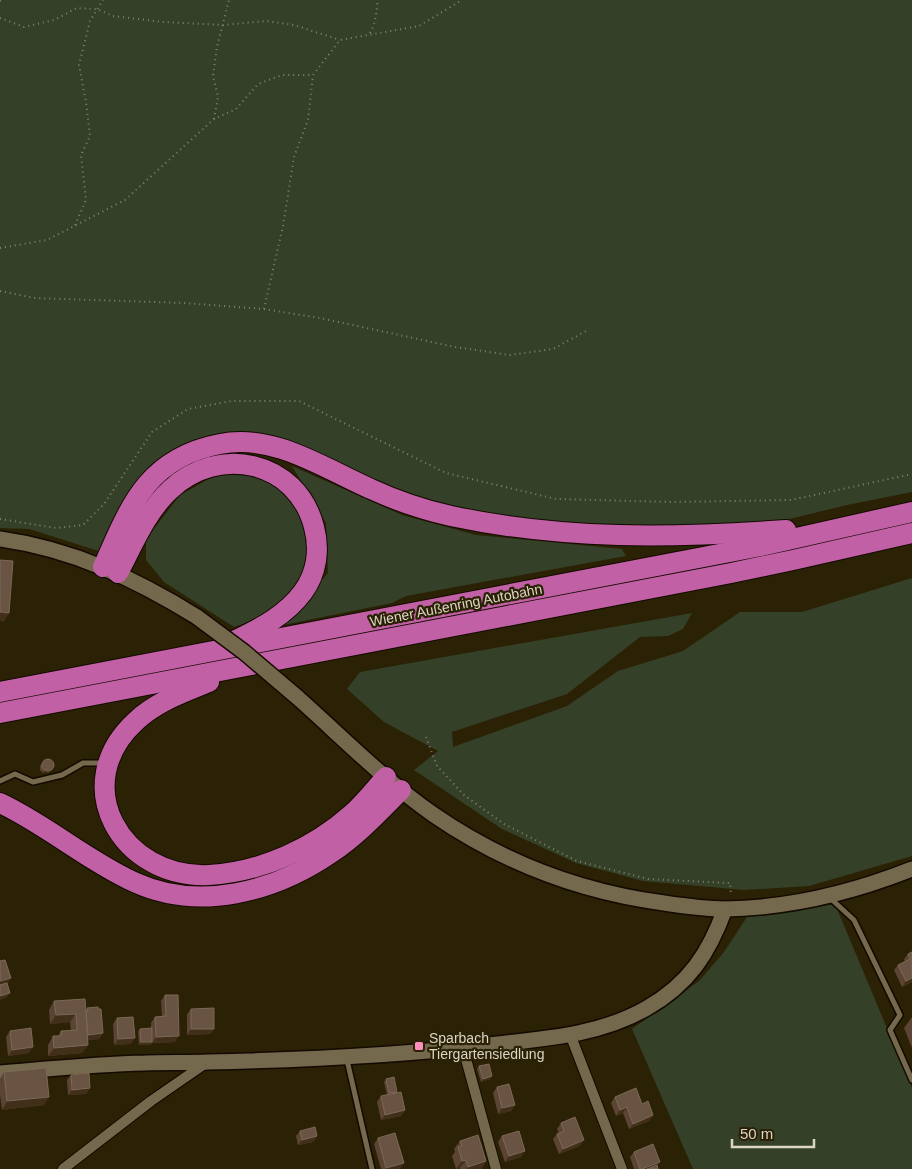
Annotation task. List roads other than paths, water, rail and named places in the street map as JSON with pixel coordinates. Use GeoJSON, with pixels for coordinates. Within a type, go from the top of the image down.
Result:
{"type":"FeatureCollection","features":[{"type":"Feature","properties":{"kind":"highway"},"geometry":{"type":"LineString","coordinates":[[110,570],[132,505],[152,478],[178,458],[206,447],[223,443],[260,444],[281,449],[304,457],[371,489],[425,509],[478,521],[528,529],[585,534],[671,536],[858,525]]}},
{"type":"Feature","properties":{"kind":"highway"},"geometry":{"type":"LineString","coordinates":[[110,570],[158,502],[182,480],[198,471],[229,463],[244,464],[261,467],[288,482],[308,506],[317,535],[318,548],[311,578],[297,599],[279,616],[262,628],[217,650]]}},
{"type":"Feature","properties":{"kind":"highway","name":"Wiener Außenring Autobahn"},"geometry":{"type":"LineString","coordinates":[[0,692],[761,546],[912,512]]}},
{"type":"Feature","properties":{"kind":"highway","name":"Wiener Außenring Autobahn"},"geometry":{"type":"LineString","coordinates":[[0,713],[793,560],[912,533]]}},
{"type":"Feature","properties":{"kind":"highway"},"geometry":{"type":"LineString","coordinates":[[240,668],[170,698],[151,709],[136,721],[114,748],[105,777],[105,793],[112,822],[119,835],[134,851],[155,864],[188,874],[208,875],[269,863],[290,854],[333,830],[354,812],[386,777]]}},
{"type":"Feature","properties":{"kind":"highway"},"geometry":{"type":"LineString","coordinates":[[0,803],[44,827],[110,870],[135,882],[156,890],[199,897],[245,892],[268,885],[311,866],[332,853],[353,836],[402,790]]}},
{"type":"Feature","properties":{"kind":"main road"},"geometry":{"type":"LineString","coordinates":[[0,539],[67,554],[110,570],[156,592],[197,617],[244,652],[386,777],[433,814],[493,851],[566,882],[608,894],[645,901],[725,909],[789,903],[827,895],[877,882],[912,869]]}},
{"type":"Feature","properties":{"kind":"main road"},"geometry":{"type":"LineString","coordinates":[[0,1071],[144,1063],[347,1058],[463,1048],[570,1034],[626,1019],[668,995],[684,982],[708,949],[725,909]]}},
{"type":"Feature","properties":{"kind":"street"},"geometry":{"type":"LineString","coordinates":[[570,1034],[622,1169]]}},
{"type":"Feature","properties":{"kind":"street"},"geometry":{"type":"LineString","coordinates":[[463,1048],[496,1169]]}},
{"type":"Feature","properties":{"kind":"street"},"geometry":{"type":"LineString","coordinates":[[68,1168],[95,1143],[207,1062]]}},
{"type":"Feature","properties":{"kind":"lane"},"geometry":{"type":"LineString","coordinates":[[0,781],[15,774],[33,782],[62,775],[83,764],[109,763]]}},
{"type":"Feature","properties":{"kind":"lane"},"geometry":{"type":"LineString","coordinates":[[827,895],[854,920],[900,1015],[890,1030],[912,1080]]}},
{"type":"Feature","properties":{"kind":"lane"},"geometry":{"type":"LineString","coordinates":[[347,1058],[372,1169]]}},
{"type":"Feature","properties":{"kind":"place","name":"Sparbach Tiergartensiedlung"},"geometry":{"type":"Point","coordinates":[419,1046]}}]}
